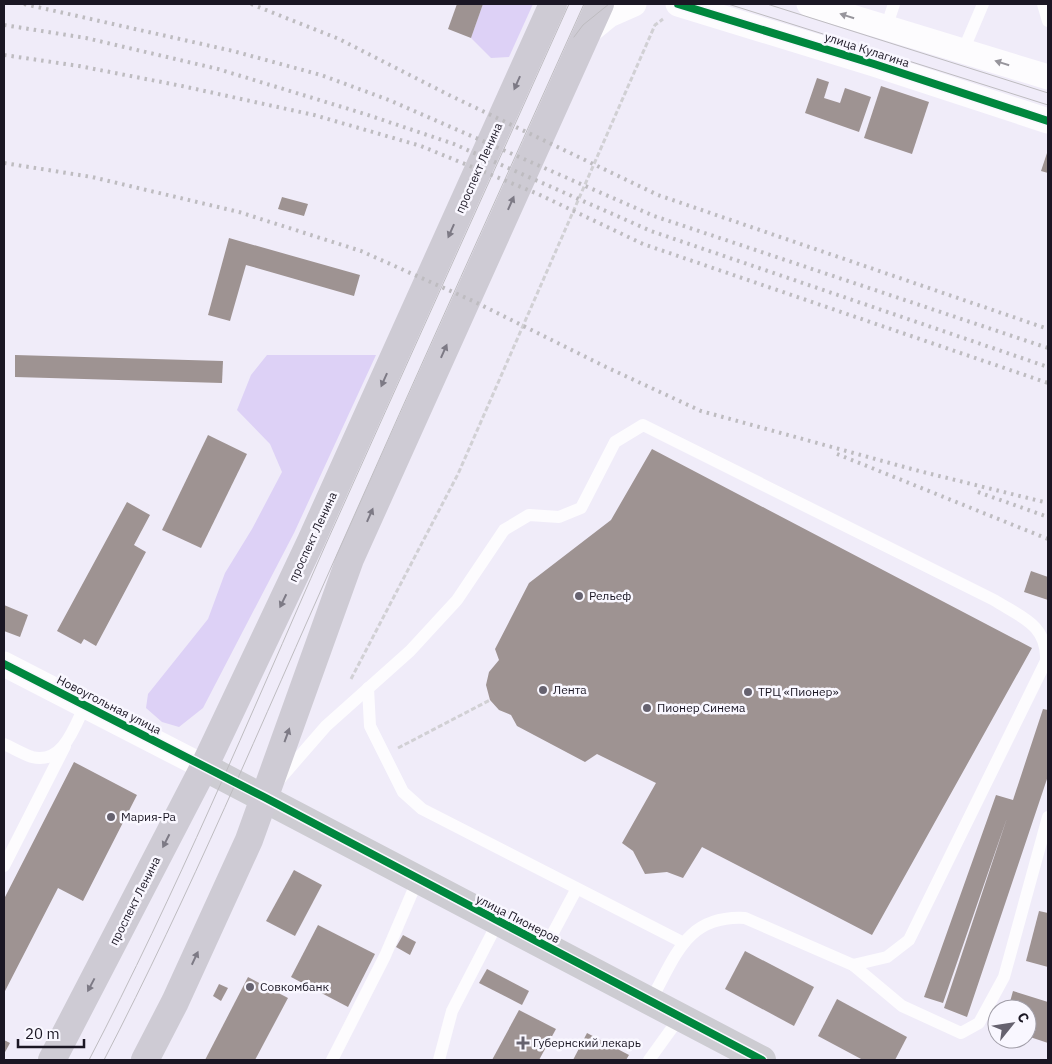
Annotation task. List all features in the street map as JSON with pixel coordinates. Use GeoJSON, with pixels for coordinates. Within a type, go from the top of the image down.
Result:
{"type":"FeatureCollection","features":[{"type":"Feature","properties":{"kind":"main road","name":"проспект Ленина"},"geometry":{"type":"LineString","coordinates":[[52,1060],[204,767],[311,541],[553,4]]}},
{"type":"Feature","properties":{"kind":"main road"},"geometry":{"type":"LineString","coordinates":[[145,1060],[175,1002],[249,840],[350,559],[600,4]]}},
{"type":"Feature","properties":{"kind":"street"},"geometry":{"type":"LineString","coordinates":[[581,45],[608,15],[634,4]]}},
{"type":"Feature","properties":{"kind":"street","name":"улица Кулагина"},"geometry":{"type":"LineString","coordinates":[[678,4],[874,64],[1048,121]]}},
{"type":"Feature","properties":{"kind":"street"},"geometry":{"type":"LineString","coordinates":[[809,4],[1048,76]]}},
{"type":"Feature","properties":{"kind":"street"},"geometry":{"type":"LineString","coordinates":[[874,64],[886,28]]}},
{"type":"Feature","properties":{"kind":"street"},"geometry":{"type":"LineString","coordinates":[[952,89],[963,51]]}},
{"type":"Feature","properties":{"kind":"street","name":"Новоугольная улица"},"geometry":{"type":"LineString","coordinates":[[4,664],[204,767]]}},
{"type":"Feature","properties":{"kind":"street","name":"улица Пионеров"},"geometry":{"type":"LineString","coordinates":[[204,767],[498,922],[651,1000],[762,1060]]}},
{"type":"Feature","properties":{"kind":"lane"},"geometry":{"type":"LineString","coordinates":[[886,28],[894,4]]}},
{"type":"Feature","properties":{"kind":"lane"},"geometry":{"type":"LineString","coordinates":[[963,51],[983,4]]}},
{"type":"Feature","properties":{"kind":"lane"},"geometry":{"type":"LineString","coordinates":[[1043,4],[1048,21]]}},
{"type":"Feature","properties":{"kind":"lane"},"geometry":{"type":"LineString","coordinates":[[264,797],[326,726],[410,651],[457,600],[504,530],[528,515],[559,517],[580,508],[615,442],[643,425],[994,600],[1038,628],[1047,648],[1046,661],[909,940],[886,957],[854,965]]}},
{"type":"Feature","properties":{"kind":"lane"},"geometry":{"type":"LineString","coordinates":[[368,688],[370,726],[403,792],[422,809],[576,890],[684,943]]}},
{"type":"Feature","properties":{"kind":"lane"},"geometry":{"type":"LineString","coordinates":[[4,866],[85,705]]}},
{"type":"Feature","properties":{"kind":"lane"},"geometry":{"type":"LineString","coordinates":[[4,744],[33,757],[40,758],[47,758],[65,746]]}},
{"type":"Feature","properties":{"kind":"lane"},"geometry":{"type":"LineString","coordinates":[[651,1000],[693,931],[705,924],[727,917],[745,918],[854,965],[902,1006],[961,1033],[979,1023],[1004,977],[1048,816]]}},
{"type":"Feature","properties":{"kind":"lane"},"geometry":{"type":"LineString","coordinates":[[332,1060],[385,956],[418,879]]}},
{"type":"Feature","properties":{"kind":"lane"},"geometry":{"type":"LineString","coordinates":[[546,946],[576,890]]}},
{"type":"Feature","properties":{"kind":"lane"},"geometry":{"type":"LineString","coordinates":[[439,1060],[452,1011],[498,922]]}},
{"type":"Feature","properties":{"kind":"lane"},"geometry":{"type":"LineString","coordinates":[[649,1060],[680,1016]]}},
{"type":"Feature","properties":{"kind":"path"},"geometry":{"type":"LineString","coordinates":[[349,683],[458,474],[655,26]]}},
{"type":"Feature","properties":{"kind":"path"},"geometry":{"type":"LineString","coordinates":[[384,755],[490,700]]}},
{"type":"Feature","properties":{"kind":"shaded area"},"geometry":{"type":"Polygon","coordinates":[[[483,4],[533,4],[509,57],[491,58],[471,38],[483,4]]]}},
{"type":"Feature","properties":{"kind":"shaded area"},"geometry":{"type":"Polygon","coordinates":[[[267,355],[376,355],[294,533],[203,708],[179,727],[162,722],[146,708],[148,694],[208,619],[225,573],[252,529],[282,472],[270,444],[237,410],[251,375],[267,355]]]}},
{"type":"Feature","properties":{"kind":"building"},"geometry":{"type":"Polygon","coordinates":[[[457,4],[483,4],[471,38],[448,29],[457,4]]]}},
{"type":"Feature","properties":{"kind":"building"},"geometry":{"type":"Polygon","coordinates":[[[817,78],[829,82],[824,98],[840,103],[845,88],[871,97],[859,132],[805,113],[817,78]]]}},
{"type":"Feature","properties":{"kind":"building"},"geometry":{"type":"Polygon","coordinates":[[[881,86],[929,102],[912,154],[864,138],[881,86]]]}},
{"type":"Feature","properties":{"kind":"building"},"geometry":{"type":"Polygon","coordinates":[[[1048,150],[1048,173],[1041,171],[1048,150]]]}},
{"type":"Feature","properties":{"kind":"building"},"geometry":{"type":"Polygon","coordinates":[[[282,197],[308,204],[304,216],[278,209],[282,197]]]}},
{"type":"Feature","properties":{"kind":"building"},"geometry":{"type":"Polygon","coordinates":[[[229,238],[360,275],[354,296],[246,265],[230,321],[208,315],[229,238]]]}},
{"type":"Feature","properties":{"kind":"building"},"geometry":{"type":"Polygon","coordinates":[[[15,355],[223,361],[222,383],[15,377],[15,355]]]}},
{"type":"Feature","properties":{"kind":"building"},"geometry":{"type":"Polygon","coordinates":[[[208,435],[247,454],[201,548],[162,530],[208,435]]]}},
{"type":"Feature","properties":{"kind":"building","name":"ТРЦ «Пионер»"},"geometry":{"type":"Polygon","coordinates":[[[652,449],[1032,648],[872,935],[702,847],[683,878],[667,872],[645,874],[633,851],[622,843],[656,783],[597,754],[585,762],[517,726],[511,715],[499,710],[490,700],[486,685],[489,672],[499,660],[495,649],[529,583],[611,520],[652,449]]]}},
{"type":"Feature","properties":{"kind":"building"},"geometry":{"type":"Polygon","coordinates":[[[127,502],[150,515],[134,545],[146,552],[96,646],[84,639],[81,644],[57,631],[127,502]]]}},
{"type":"Feature","properties":{"kind":"building"},"geometry":{"type":"Polygon","coordinates":[[[1031,571],[1048,577],[1048,600],[1024,592],[1031,571]]]}},
{"type":"Feature","properties":{"kind":"building"},"geometry":{"type":"Polygon","coordinates":[[[4,605],[28,615],[20,637],[4,631],[4,605]]]}},
{"type":"Feature","properties":{"kind":"building"},"geometry":{"type":"Polygon","coordinates":[[[1043,709],[1048,710],[1048,776],[967,1017],[944,1008],[1007,818],[943,1003],[924,997],[996,795],[1013,800],[1043,709]]]}},
{"type":"Feature","properties":{"kind":"building"},"geometry":{"type":"Polygon","coordinates":[[[74,762],[137,795],[83,901],[58,888],[4,993],[4,899],[74,762]]]}},
{"type":"Feature","properties":{"kind":"building"},"geometry":{"type":"Polygon","coordinates":[[[294,870],[322,885],[295,936],[266,921],[294,870]]]}},
{"type":"Feature","properties":{"kind":"building"},"geometry":{"type":"Polygon","coordinates":[[[1039,911],[1048,913],[1048,967],[1026,961],[1039,911]]]}},
{"type":"Feature","properties":{"kind":"building"},"geometry":{"type":"Polygon","coordinates":[[[318,925],[375,954],[348,1007],[291,977],[318,925]]]}},
{"type":"Feature","properties":{"kind":"building"},"geometry":{"type":"Polygon","coordinates":[[[403,935],[416,942],[410,955],[396,947],[403,935]]]}},
{"type":"Feature","properties":{"kind":"building"},"geometry":{"type":"Polygon","coordinates":[[[745,951],[814,987],[794,1026],[725,989],[745,951]]]}},
{"type":"Feature","properties":{"kind":"building"},"geometry":{"type":"Polygon","coordinates":[[[487,969],[529,991],[522,1005],[479,983],[487,969]]]}},
{"type":"Feature","properties":{"kind":"building"},"geometry":{"type":"Polygon","coordinates":[[[248,977],[288,998],[255,1060],[205,1060],[248,977]]]}},
{"type":"Feature","properties":{"kind":"building"},"geometry":{"type":"Polygon","coordinates":[[[219,984],[228,988],[221,1001],[213,996],[219,984]]]}},
{"type":"Feature","properties":{"kind":"building"},"geometry":{"type":"Polygon","coordinates":[[[1013,991],[1048,1002],[1048,1043],[1037,1039],[1037,999],[1011,999],[1013,991]]]}},
{"type":"Feature","properties":{"kind":"building"},"geometry":{"type":"Polygon","coordinates":[[[837,999],[907,1037],[895,1060],[863,1060],[818,1036],[837,999]]]}},
{"type":"Feature","properties":{"kind":"building"},"geometry":{"type":"Polygon","coordinates":[[[519,1010],[556,1029],[539,1060],[492,1060],[519,1010]]]}},
{"type":"Feature","properties":{"kind":"building"},"geometry":{"type":"Polygon","coordinates":[[[587,1033],[629,1055],[626,1060],[573,1060],[587,1033]]]}},
{"type":"Feature","properties":{"kind":"building"},"geometry":{"type":"Polygon","coordinates":[[[4,1040],[10,1043],[4,1054],[4,1040]]]}},
{"type":"Feature","properties":{"kind":"tram line"},"geometry":{"type":"LineString","coordinates":[[89,1060],[182,870],[325,546],[569,4]]}},
{"type":"Feature","properties":{"kind":"tram line"},"geometry":{"type":"LineString","coordinates":[[104,1060],[136,997],[225,808],[584,4]]}},
{"type":"Feature","properties":{"kind":"tram line"},"geometry":{"type":"LineString","coordinates":[[574,37],[583,25],[609,4]]}},
{"type":"Feature","properties":{"kind":"tram line"},"geometry":{"type":"LineString","coordinates":[[728,4],[1048,105]]}},
{"type":"Feature","properties":{"kind":"tram line"},"geometry":{"type":"LineString","coordinates":[[767,4],[1048,93]]}},
{"type":"Feature","properties":{"kind":"railway"},"geometry":{"type":"LineString","coordinates":[[24,4],[233,51],[321,75],[389,100],[654,216],[1048,348]]}},
{"type":"Feature","properties":{"kind":"railway"},"geometry":{"type":"LineString","coordinates":[[251,4],[339,39],[449,95],[658,195],[1048,329]]}},
{"type":"Feature","properties":{"kind":"railway"},"geometry":{"type":"LineString","coordinates":[[4,25],[86,38],[218,69],[365,114],[454,144],[651,231],[1048,367]]}},
{"type":"Feature","properties":{"kind":"railway"},"geometry":{"type":"LineString","coordinates":[[4,55],[79,66],[182,86],[314,115],[421,146],[538,194],[643,244],[1048,383]]}},
{"type":"Feature","properties":{"kind":"railway"},"geometry":{"type":"LineString","coordinates":[[4,163],[92,177],[239,212],[361,251],[473,301],[606,367],[701,411],[919,471],[1048,503]]}},
{"type":"Feature","properties":{"kind":"railway"},"geometry":{"type":"LineString","coordinates":[[837,454],[1048,539]]}},
{"type":"Feature","properties":{"kind":"railway"},"geometry":{"type":"LineString","coordinates":[[978,492],[1048,517]]}},
{"type":"Feature","properties":{"kind":"cycle path"},"geometry":{"type":"LineString","coordinates":[[678,4],[874,64],[1048,121]]}},
{"type":"Feature","properties":{"kind":"cycle path"},"geometry":{"type":"LineString","coordinates":[[4,664],[264,797],[762,1060]]}},
{"type":"Feature","properties":{"kind":"place","name":"Рельеф"},"geometry":{"type":"Point","coordinates":[579,596]}},
{"type":"Feature","properties":{"kind":"place","name":"Лента"},"geometry":{"type":"Point","coordinates":[543,690]}},
{"type":"Feature","properties":{"kind":"place","name":"ТРЦ «Пионер»"},"geometry":{"type":"Point","coordinates":[748,692]}},
{"type":"Feature","properties":{"kind":"place","name":"Пионер Синема"},"geometry":{"type":"Point","coordinates":[647,708]}},
{"type":"Feature","properties":{"kind":"place","name":"Мария-Ра"},"geometry":{"type":"Point","coordinates":[111,817]}},
{"type":"Feature","properties":{"kind":"place","name":"Совкомбанк"},"geometry":{"type":"Point","coordinates":[250,987]}},
{"type":"Feature","properties":{"kind":"place","name":"Губернский лекарь"},"geometry":{"type":"Point","coordinates":[523,1043]}}]}
